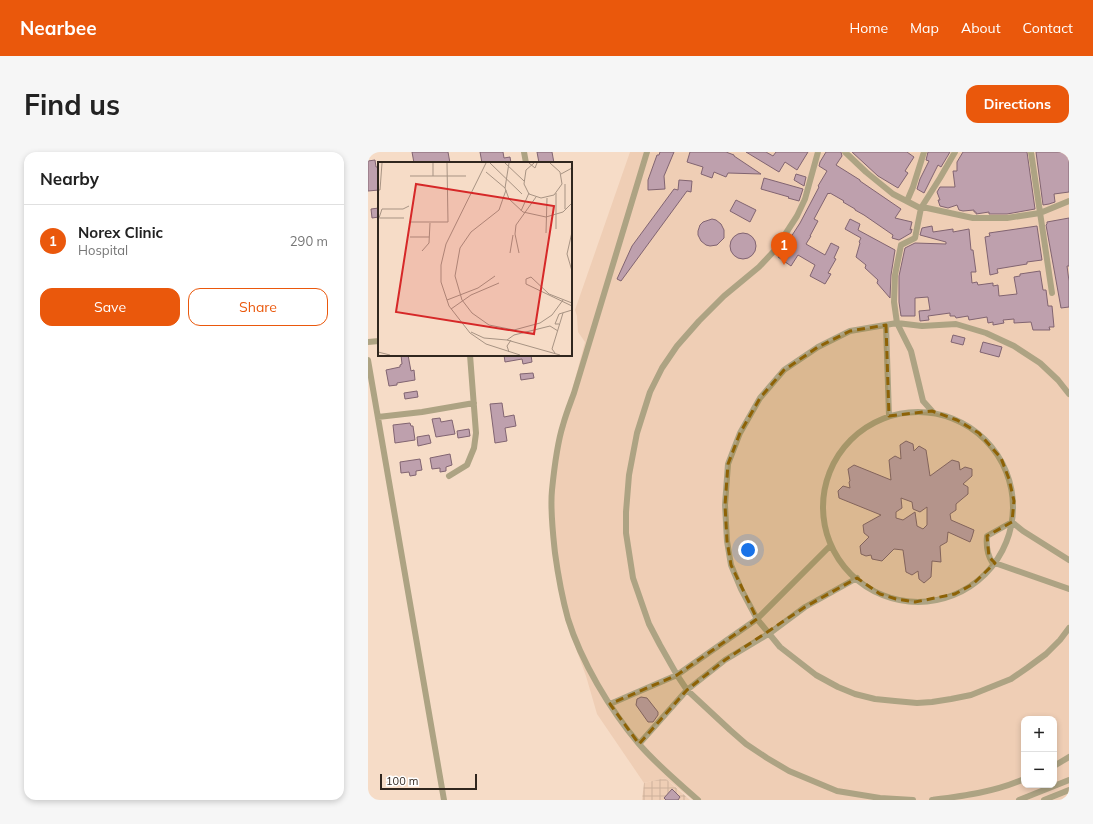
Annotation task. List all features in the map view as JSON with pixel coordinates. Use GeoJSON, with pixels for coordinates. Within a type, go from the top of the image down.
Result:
{"type":"FeatureCollection","features":[{"type":"Feature","properties":{"kind":"street"},"geometry":{"type":"LineString","coordinates":[[524,152],[526,162]]}},
{"type":"Feature","properties":{"kind":"street"},"geometry":{"type":"LineString","coordinates":[[647,152],[563,426],[557,454],[552,491],[553,534],[561,591],[568,619],[578,645],[598,686],[618,718],[653,760],[698,800]]}},
{"type":"Feature","properties":{"kind":"street"},"geometry":{"type":"LineString","coordinates":[[818,152],[805,199],[797,216],[775,250],[759,267],[724,296],[699,321],[677,346],[662,368],[650,392],[637,433],[629,476],[626,533],[633,578],[649,624],[677,675],[688,690],[730,730],[746,744],[767,758],[789,770],[837,791],[880,798],[913,800]]}},
{"type":"Feature","properties":{"kind":"street"},"geometry":{"type":"LineString","coordinates":[[845,152],[866,172],[893,194],[921,208],[973,218],[1007,218],[1040,212],[1069,201]]}},
{"type":"Feature","properties":{"kind":"street"},"geometry":{"type":"LineString","coordinates":[[907,201],[914,186],[924,152]]}},
{"type":"Feature","properties":{"kind":"street"},"geometry":{"type":"LineString","coordinates":[[932,411],[923,401],[911,351],[897,323],[894,302],[896,275],[900,245],[915,238],[921,208],[955,152]]}},
{"type":"Feature","properties":{"kind":"street"},"geometry":{"type":"LineString","coordinates":[[1031,152],[1052,293]]}},
{"type":"Feature","properties":{"kind":"street"},"geometry":{"type":"LineString","coordinates":[[1069,394],[1058,380],[1040,363],[1014,346],[986,333],[956,324],[922,326],[897,323],[850,331],[818,346],[784,370],[760,398],[740,432],[728,464],[725,505],[727,541],[732,565],[741,589],[757,619],[780,647],[816,675],[855,694],[895,702],[932,702],[971,695],[1011,679],[1046,654],[1060,640],[1069,628]]}},
{"type":"Feature","properties":{"kind":"street"},"geometry":{"type":"LineString","coordinates":[[886,325],[889,416]]}},
{"type":"Feature","properties":{"kind":"street"},"geometry":{"type":"LineString","coordinates":[[368,342],[378,341]]}},
{"type":"Feature","properties":{"kind":"street"},"geometry":{"type":"LineString","coordinates":[[449,476],[467,465],[474,448],[476,433],[470,356]]}},
{"type":"Feature","properties":{"kind":"street"},"geometry":{"type":"LineString","coordinates":[[368,360],[444,800]]}},
{"type":"Feature","properties":{"kind":"street"},"geometry":{"type":"LineString","coordinates":[[378,417],[422,412],[474,403]]}},
{"type":"Feature","properties":{"kind":"street"},"geometry":{"type":"LineString","coordinates":[[918,411],[932,411],[957,420],[979,433],[1001,458],[1010,479],[1014,501],[1012,522],[1005,544],[995,563],[987,573],[955,594],[935,600],[915,602],[896,599],[880,594],[843,566],[830,546],[823,521],[822,501],[829,474],[836,461],[844,448],[857,436],[872,425],[889,416],[918,411]]}},
{"type":"Feature","properties":{"kind":"street"},"geometry":{"type":"LineString","coordinates":[[1012,522],[1023,531],[1069,560]]}},
{"type":"Feature","properties":{"kind":"street"},"geometry":{"type":"LineString","coordinates":[[1012,522],[987,536],[986,543],[992,562],[1069,589]]}},
{"type":"Feature","properties":{"kind":"street"},"geometry":{"type":"LineString","coordinates":[[610,704],[677,675],[757,619],[830,546]]}},
{"type":"Feature","properties":{"kind":"street"},"geometry":{"type":"LineString","coordinates":[[639,744],[688,690],[725,660],[770,633],[805,607],[857,578]]}},
{"type":"Feature","properties":{"kind":"street"},"geometry":{"type":"LineString","coordinates":[[1057,764],[1069,757]]}},
{"type":"Feature","properties":{"kind":"street"},"geometry":{"type":"LineString","coordinates":[[932,800],[968,795],[1010,785],[1021,780]]}},
{"type":"Feature","properties":{"kind":"street"},"geometry":{"type":"LineString","coordinates":[[1019,800],[1069,780]]}},
{"type":"Feature","properties":{"kind":"street"},"geometry":{"type":"LineString","coordinates":[[1044,800],[1069,790]]}},
{"type":"Feature","properties":{"kind":"highlighted area"},"geometry":{"type":"Polygon","coordinates":[[[886,325],[889,416],[932,411],[957,420],[979,433],[1001,458],[1009,479],[1014,501],[1012,522],[987,536],[989,557],[995,563],[973,584],[955,594],[915,602],[896,599],[880,594],[857,578],[805,607],[725,660],[687,690],[639,744],[610,704],[677,675],[757,619],[731,565],[727,541],[725,505],[728,464],[740,433],[760,398],[784,370],[818,347],[850,331],[886,325]]]}},
{"type":"Feature","properties":{"kind":"shaded area"},"geometry":{"type":"Polygon","coordinates":[[[630,152],[1069,152],[1069,800],[693,800],[665,778],[644,783],[597,714],[586,676],[566,621],[553,547],[553,474],[564,420],[585,342],[578,332],[575,310],[630,152]]]}},
{"type":"Feature","properties":{"kind":"shaded area"},"geometry":{"type":"Polygon","coordinates":[[[665,778],[690,800],[642,800],[644,783],[665,778]]]}},
{"type":"Feature","properties":{"kind":"building"},"geometry":{"type":"Polygon","coordinates":[[[412,152],[448,152],[450,162],[414,162],[412,152]]]}},
{"type":"Feature","properties":{"kind":"building"},"geometry":{"type":"Polygon","coordinates":[[[480,152],[503,152],[504,158],[510,157],[511,162],[482,162],[480,152]]]}},
{"type":"Feature","properties":{"kind":"building"},"geometry":{"type":"Polygon","coordinates":[[[537,152],[552,152],[554,162],[539,162],[537,152]]]}},
{"type":"Feature","properties":{"kind":"building"},"geometry":{"type":"Polygon","coordinates":[[[660,152],[674,152],[664,176],[665,189],[648,190],[648,180],[657,155],[659,155],[660,152]]]}},
{"type":"Feature","properties":{"kind":"building"},"geometry":{"type":"Polygon","coordinates":[[[690,152],[726,152],[734,155],[761,174],[728,173],[726,177],[714,172],[712,178],[701,174],[703,167],[687,162],[690,152]]]}},
{"type":"Feature","properties":{"kind":"building"},"geometry":{"type":"Polygon","coordinates":[[[746,152],[766,152],[773,156],[776,152],[808,152],[797,170],[785,162],[779,172],[746,152]]]}},
{"type":"Feature","properties":{"kind":"building"},"geometry":{"type":"Polygon","coordinates":[[[826,152],[841,152],[842,156],[836,165],[901,209],[895,218],[912,222],[910,230],[912,229],[911,233],[899,240],[892,238],[893,235],[843,202],[844,201],[828,193],[814,219],[818,221],[806,244],[825,255],[831,243],[839,247],[834,258],[836,259],[828,273],[831,274],[825,284],[810,276],[815,265],[798,255],[791,266],[778,257],[800,223],[827,171],[819,166],[826,152]]]}},
{"type":"Feature","properties":{"kind":"building"},"geometry":{"type":"Polygon","coordinates":[[[852,152],[907,152],[914,157],[905,171],[908,173],[898,188],[878,176],[852,152]]]}},
{"type":"Feature","properties":{"kind":"building"},"geometry":{"type":"Polygon","coordinates":[[[928,152],[950,152],[941,167],[938,165],[924,193],[917,189],[929,161],[926,160],[928,152]]]}},
{"type":"Feature","properties":{"kind":"building"},"geometry":{"type":"Polygon","coordinates":[[[963,152],[1027,152],[1035,209],[1007,214],[989,214],[989,212],[976,214],[974,210],[959,210],[957,205],[948,208],[940,206],[938,200],[940,200],[937,192],[940,187],[955,187],[953,171],[957,171],[957,162],[963,152]]]}},
{"type":"Feature","properties":{"kind":"building"},"geometry":{"type":"Polygon","coordinates":[[[1036,152],[1069,152],[1069,192],[1054,194],[1055,202],[1049,204],[1043,205],[1036,152]]]}},
{"type":"Feature","properties":{"kind":"building"},"geometry":{"type":"Polygon","coordinates":[[[375,160],[376,167],[378,167],[378,190],[368,191],[368,161],[375,160]]]}},
{"type":"Feature","properties":{"kind":"building"},"geometry":{"type":"Polygon","coordinates":[[[796,174],[806,177],[804,186],[794,180],[796,174]]]}},
{"type":"Feature","properties":{"kind":"building"},"geometry":{"type":"Polygon","coordinates":[[[764,178],[803,189],[799,201],[761,189],[764,178]]]}},
{"type":"Feature","properties":{"kind":"building"},"geometry":{"type":"Polygon","coordinates":[[[679,180],[692,181],[691,192],[687,191],[621,281],[617,279],[632,246],[674,189],[678,190],[679,180]]]}},
{"type":"Feature","properties":{"kind":"building"},"geometry":{"type":"Polygon","coordinates":[[[736,200],[756,210],[750,222],[730,211],[736,200]]]}},
{"type":"Feature","properties":{"kind":"building"},"geometry":{"type":"Polygon","coordinates":[[[378,208],[378,217],[372,218],[371,209],[378,208]]]}},
{"type":"Feature","properties":{"kind":"building"},"geometry":{"type":"Polygon","coordinates":[[[1069,218],[1069,266],[1067,266],[1069,281],[1069,307],[1061,308],[1046,225],[1047,222],[1069,218]]]}},
{"type":"Feature","properties":{"kind":"building"},"geometry":{"type":"Polygon","coordinates":[[[712,219],[721,224],[724,230],[724,238],[717,245],[710,246],[701,241],[698,231],[703,222],[712,219]]]}},
{"type":"Feature","properties":{"kind":"building"},"geometry":{"type":"Polygon","coordinates":[[[850,219],[860,224],[858,230],[895,250],[891,275],[890,298],[877,283],[878,280],[865,268],[866,265],[856,257],[861,238],[845,229],[850,219]]]}},
{"type":"Feature","properties":{"kind":"building"},"geometry":{"type":"Polygon","coordinates":[[[932,226],[933,232],[953,229],[953,232],[969,229],[971,250],[973,250],[976,272],[971,272],[972,283],[977,282],[978,285],[993,283],[993,286],[998,285],[999,296],[1017,294],[1014,277],[1020,276],[1020,274],[1040,271],[1043,290],[1046,290],[1048,306],[1052,306],[1054,327],[1049,327],[1050,330],[1033,330],[1031,322],[1014,323],[1014,319],[1003,320],[1004,323],[993,325],[993,322],[988,323],[987,317],[969,320],[968,316],[956,318],[955,316],[950,316],[950,313],[928,316],[929,320],[920,321],[919,311],[930,310],[928,297],[915,298],[915,316],[901,316],[899,302],[899,276],[905,248],[915,243],[946,244],[946,242],[920,235],[922,228],[932,226]]]}},
{"type":"Feature","properties":{"kind":"building"},"geometry":{"type":"Polygon","coordinates":[[[1037,226],[1042,260],[997,269],[998,273],[990,275],[985,237],[990,236],[989,233],[1037,226]]]}},
{"type":"Feature","properties":{"kind":"building"},"geometry":{"type":"Polygon","coordinates":[[[743,233],[752,237],[756,246],[752,255],[743,259],[734,255],[730,246],[734,237],[743,233]]]}},
{"type":"Feature","properties":{"kind":"building"},"geometry":{"type":"Polygon","coordinates":[[[953,335],[965,338],[963,345],[951,342],[953,335]]]}},
{"type":"Feature","properties":{"kind":"building"},"geometry":{"type":"Polygon","coordinates":[[[983,342],[1002,347],[999,357],[980,352],[983,342]]]}},
{"type":"Feature","properties":{"kind":"building"},"geometry":{"type":"Polygon","coordinates":[[[401,356],[408,356],[411,371],[414,370],[415,380],[389,386],[386,370],[400,367],[402,364],[401,356]]]}},
{"type":"Feature","properties":{"kind":"building"},"geometry":{"type":"Polygon","coordinates":[[[504,356],[531,356],[532,362],[523,364],[522,359],[505,362],[504,356]]]}},
{"type":"Feature","properties":{"kind":"building"},"geometry":{"type":"Polygon","coordinates":[[[533,373],[534,378],[521,380],[520,374],[533,373]]]}},
{"type":"Feature","properties":{"kind":"building"},"geometry":{"type":"Polygon","coordinates":[[[417,391],[418,397],[405,399],[404,393],[417,391]]]}},
{"type":"Feature","properties":{"kind":"building"},"geometry":{"type":"Polygon","coordinates":[[[502,403],[504,417],[514,415],[516,426],[505,428],[507,441],[495,443],[490,404],[502,403]]]}},
{"type":"Feature","properties":{"kind":"building"},"geometry":{"type":"Polygon","coordinates":[[[440,418],[441,422],[452,420],[455,434],[436,437],[432,419],[440,418]]]}},
{"type":"Feature","properties":{"kind":"building"},"geometry":{"type":"Polygon","coordinates":[[[410,423],[411,426],[413,426],[415,440],[395,443],[393,425],[410,423]]]}},
{"type":"Feature","properties":{"kind":"building"},"geometry":{"type":"Polygon","coordinates":[[[469,429],[470,436],[458,438],[457,431],[469,429]]]}},
{"type":"Feature","properties":{"kind":"building"},"geometry":{"type":"Polygon","coordinates":[[[429,435],[431,443],[418,446],[417,437],[429,435]]]}},
{"type":"Feature","properties":{"kind":"building"},"geometry":{"type":"Polygon","coordinates":[[[906,441],[913,444],[914,451],[919,446],[926,450],[930,476],[952,460],[959,462],[960,470],[965,467],[972,469],[972,476],[963,484],[968,487],[968,494],[956,504],[956,510],[950,514],[951,520],[974,530],[970,542],[948,532],[947,542],[940,546],[941,562],[932,561],[931,577],[924,583],[919,579],[918,571],[912,575],[906,572],[903,550],[894,549],[882,561],[872,559],[871,555],[866,556],[861,554],[860,546],[869,537],[864,533],[863,525],[881,515],[839,498],[838,491],[843,486],[850,488],[848,469],[854,465],[891,480],[889,460],[895,456],[901,459],[900,445],[906,441]],[[901,498],[902,508],[896,512],[896,518],[903,520],[915,512],[917,526],[923,529],[927,525],[927,507],[920,512],[913,509],[912,502],[901,498]]]}},
{"type":"Feature","properties":{"kind":"building"},"geometry":{"type":"Polygon","coordinates":[[[450,454],[452,465],[446,467],[446,471],[440,472],[440,468],[432,469],[430,458],[450,454]]]}},
{"type":"Feature","properties":{"kind":"building"},"geometry":{"type":"Polygon","coordinates":[[[420,459],[422,470],[416,471],[416,475],[410,476],[409,472],[401,473],[400,462],[420,459]]]}},
{"type":"Feature","properties":{"kind":"building"},"geometry":{"type":"Polygon","coordinates":[[[641,697],[647,698],[658,712],[658,715],[653,722],[648,722],[636,705],[637,699],[641,697]]]}},
{"type":"Feature","properties":{"kind":"building"},"geometry":{"type":"Polygon","coordinates":[[[672,789],[680,797],[678,800],[666,800],[664,798],[672,789]]]}},
{"type":"Feature","properties":{"kind":"place","name":"Norex Clinic"},"geometry":{"type":"Point","coordinates":[784,265]}}]}
